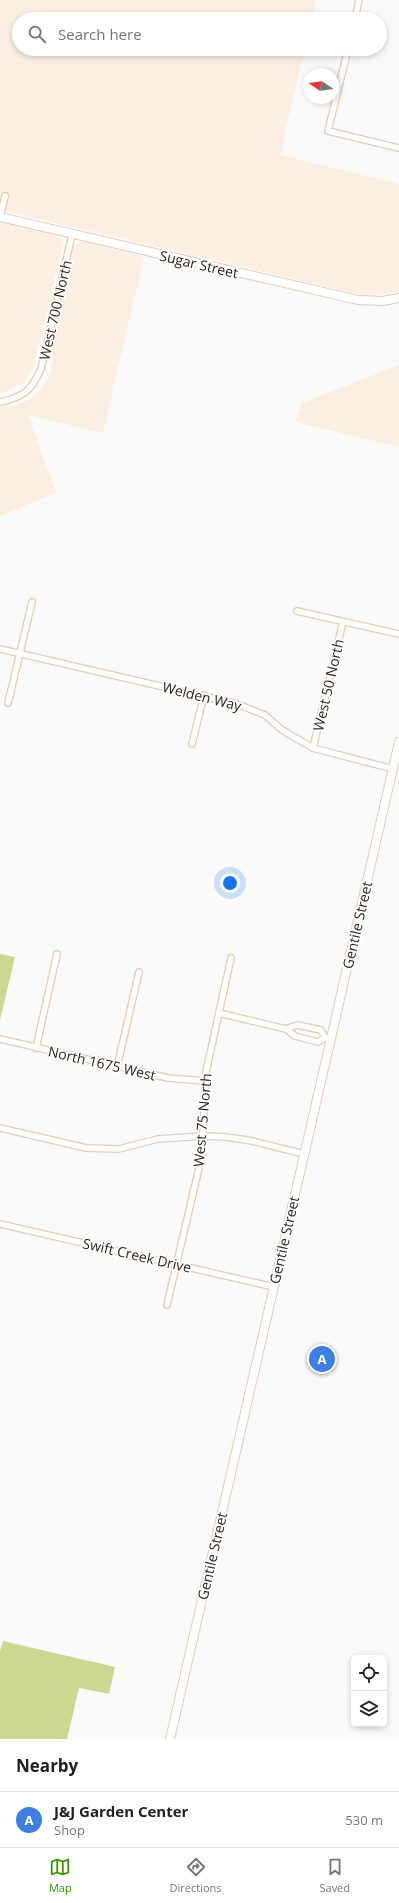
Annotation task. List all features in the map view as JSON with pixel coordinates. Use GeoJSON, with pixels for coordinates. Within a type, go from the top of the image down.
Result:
{"type":"FeatureCollection","features":[{"type":"Feature","properties":{"kind":"main road","name":"Sugar Street"},"geometry":{"type":"LineString","coordinates":[[0,217],[72,235],[358,300],[384,301],[399,298]]}},
{"type":"Feature","properties":{"kind":"main road","name":"Gentile Street"},"geometry":{"type":"LineString","coordinates":[[170,1739],[304,1154],[328,1038],[399,742]]}},
{"type":"Feature","properties":{"kind":"street"},"geometry":{"type":"LineString","coordinates":[[356,12],[359,0]]}},
{"type":"Feature","properties":{"kind":"street"},"geometry":{"type":"LineString","coordinates":[[346,56],[328,131],[399,148]]}},
{"type":"Feature","properties":{"kind":"street"},"geometry":{"type":"LineString","coordinates":[[0,217],[6,196]]}},
{"type":"Feature","properties":{"kind":"street","name":"West 700 North"},"geometry":{"type":"LineString","coordinates":[[0,402],[15,399],[28,392],[35,383],[41,369],[72,235]]}},
{"type":"Feature","properties":{"kind":"street"},"geometry":{"type":"LineString","coordinates":[[8,703],[32,602]]}},
{"type":"Feature","properties":{"kind":"street"},"geometry":{"type":"LineString","coordinates":[[297,611],[399,634]]}},
{"type":"Feature","properties":{"kind":"street","name":"West 50 North"},"geometry":{"type":"LineString","coordinates":[[313,748],[343,622]]}},
{"type":"Feature","properties":{"kind":"street","name":"Welden Way"},"geometry":{"type":"LineString","coordinates":[[0,649],[238,704],[265,715],[282,730],[313,748],[393,769]]}},
{"type":"Feature","properties":{"kind":"street"},"geometry":{"type":"LineString","coordinates":[[192,744],[204,695]]}},
{"type":"Feature","properties":{"kind":"street"},"geometry":{"type":"LineString","coordinates":[[36,1048],[57,954]]}},
{"type":"Feature","properties":{"kind":"street","name":"West 75 North"},"geometry":{"type":"LineString","coordinates":[[167,1305],[202,1155],[204,1136],[205,1081],[231,958]]}},
{"type":"Feature","properties":{"kind":"street"},"geometry":{"type":"LineString","coordinates":[[117,1066],[139,972]]}},
{"type":"Feature","properties":{"kind":"street"},"geometry":{"type":"LineString","coordinates":[[219,1013],[286,1029],[295,1036],[318,1042],[328,1038],[321,1030],[298,1025],[286,1029]]}},
{"type":"Feature","properties":{"kind":"street","name":"North 1675 West"},"geometry":{"type":"LineString","coordinates":[[0,1039],[168,1078],[205,1081]]}},
{"type":"Feature","properties":{"kind":"street"},"geometry":{"type":"LineString","coordinates":[[0,1128],[86,1148],[119,1149],[158,1139],[204,1136],[228,1137],[252,1141],[304,1154]]}},
{"type":"Feature","properties":{"kind":"street","name":"Swift Creek Drive"},"geometry":{"type":"LineString","coordinates":[[0,1224],[274,1287]]}},
{"type":"Feature","properties":{"kind":"shaded area"},"geometry":{"type":"Polygon","coordinates":[[[0,0],[316,0],[313,12],[12,12],[12,56],[303,56],[280,155],[399,184],[399,292],[378,295],[354,293],[0,210],[0,0]]]}},
{"type":"Feature","properties":{"kind":"shaded area"},"geometry":{"type":"Polygon","coordinates":[[[0,223],[57,236],[61,239],[63,244],[33,370],[22,384],[0,394],[0,223]]]}},
{"type":"Feature","properties":{"kind":"shaded area"},"geometry":{"type":"Polygon","coordinates":[[[83,242],[144,257],[103,433],[28,415],[56,493],[0,516],[0,408],[17,405],[30,399],[42,388],[48,378],[53,361],[53,338],[73,249],[78,243],[83,242]]]}},
{"type":"Feature","properties":{"kind":"shaded area"},"geometry":{"type":"Polygon","coordinates":[[[399,365],[399,447],[295,422],[302,403],[399,365]]]}},
{"type":"Feature","properties":{"kind":"green space"},"geometry":{"type":"Polygon","coordinates":[[[0,954],[15,957],[0,1020],[0,954]]]}},
{"type":"Feature","properties":{"kind":"green space"},"geometry":{"type":"Polygon","coordinates":[[[3,1641],[115,1667],[109,1694],[79,1688],[67,1739],[0,1739],[0,1651],[3,1641]]]}},
{"type":"Feature","properties":{"kind":"place","name":"J&J Garden Center"},"geometry":{"type":"Point","coordinates":[322,1359]}}]}
